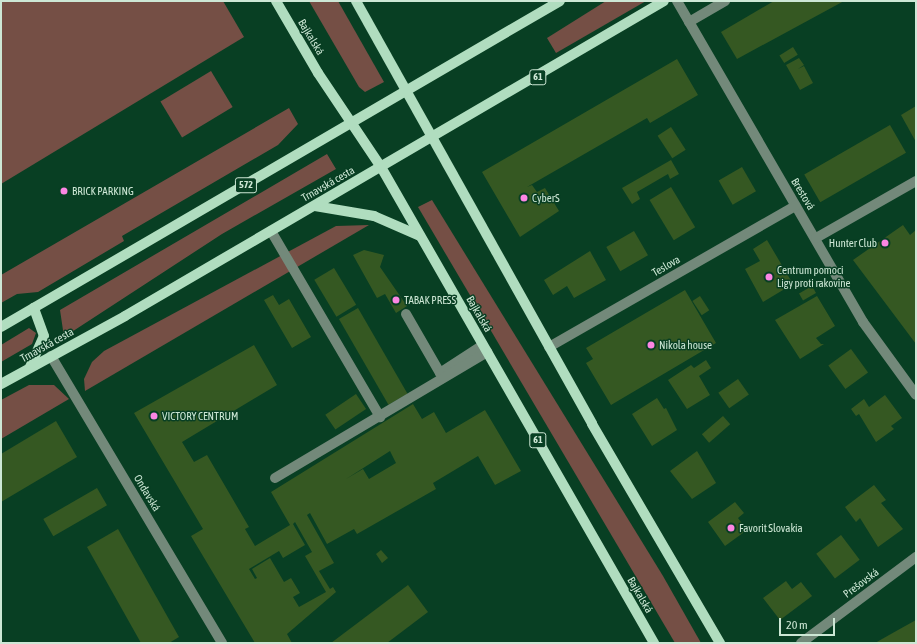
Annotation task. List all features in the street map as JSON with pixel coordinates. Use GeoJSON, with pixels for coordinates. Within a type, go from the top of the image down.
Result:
{"type":"FeatureCollection","features":[{"type":"Feature","properties":{"kind":"main road","name":"Bajkalská"},"geometry":{"type":"LineString","coordinates":[[276,1],[351,122],[381,167],[654,643]]}},
{"type":"Feature","properties":{"kind":"main road"},"geometry":{"type":"LineString","coordinates":[[356,1],[549,347],[720,643]]}},
{"type":"Feature","properties":{"kind":"main road"},"geometry":{"type":"LineString","coordinates":[[351,122],[560,1]]}},
{"type":"Feature","properties":{"kind":"main road","name":"Trnavská cesta"},"geometry":{"type":"LineString","coordinates":[[1,384],[315,206],[664,1]]}},
{"type":"Feature","properties":{"kind":"main road","name":"572"},"geometry":{"type":"LineString","coordinates":[[1,328],[351,122]]}},
{"type":"Feature","properties":{"kind":"main road"},"geometry":{"type":"LineString","coordinates":[[315,206],[374,216],[422,238]]}},
{"type":"Feature","properties":{"kind":"main road"},"geometry":{"type":"LineString","coordinates":[[30,367],[44,336],[34,308]]}},
{"type":"Feature","properties":{"kind":"street","name":"Brestová"},"geometry":{"type":"LineString","coordinates":[[676,1],[795,206],[816,238],[863,322],[916,395]]}},
{"type":"Feature","properties":{"kind":"street"},"geometry":{"type":"LineString","coordinates":[[689,22],[725,1]]}},
{"type":"Feature","properties":{"kind":"street"},"geometry":{"type":"LineString","coordinates":[[816,238],[916,181]]}},
{"type":"Feature","properties":{"kind":"street","name":"Teslova"},"geometry":{"type":"LineString","coordinates":[[549,347],[795,206]]}},
{"type":"Feature","properties":{"kind":"street"},"geometry":{"type":"LineString","coordinates":[[271,231],[380,417]]}},
{"type":"Feature","properties":{"kind":"street"},"geometry":{"type":"LineString","coordinates":[[406,314],[442,377]]}},
{"type":"Feature","properties":{"kind":"street"},"geometry":{"type":"LineString","coordinates":[[275,478],[380,417],[485,348]]}},
{"type":"Feature","properties":{"kind":"street","name":"Ondavská"},"geometry":{"type":"LineString","coordinates":[[51,356],[222,643]]}},
{"type":"Feature","properties":{"kind":"street","name":"Prešovská"},"geometry":{"type":"LineString","coordinates":[[801,643],[916,557]]}},
{"type":"Feature","properties":{"kind":"shaded area"},"geometry":{"type":"Polygon","coordinates":[[[1,1],[223,1],[244,37],[1,184],[1,1]]]}},
{"type":"Feature","properties":{"kind":"shaded area"},"geometry":{"type":"Polygon","coordinates":[[[309,1],[338,1],[384,82],[365,92],[359,87],[309,1]]]}},
{"type":"Feature","properties":{"kind":"shaded area"},"geometry":{"type":"Polygon","coordinates":[[[606,1],[646,1],[556,53],[547,38],[606,1]]]}},
{"type":"Feature","properties":{"kind":"shaded area"},"geometry":{"type":"Polygon","coordinates":[[[211,71],[233,107],[182,137],[160,101],[211,71]]]}},
{"type":"Feature","properties":{"kind":"shaded area"},"geometry":{"type":"Polygon","coordinates":[[[289,108],[298,124],[278,145],[122,236],[124,241],[38,292],[17,294],[1,303],[1,275],[289,108]]]}},
{"type":"Feature","properties":{"kind":"shaded area"},"geometry":{"type":"Polygon","coordinates":[[[327,154],[336,169],[222,234],[64,337],[60,310],[327,154]]]}},
{"type":"Feature","properties":{"kind":"shaded area"},"geometry":{"type":"Polygon","coordinates":[[[432,200],[663,576],[701,643],[675,643],[418,207],[432,200]]]}},
{"type":"Feature","properties":{"kind":"shaded area"},"geometry":{"type":"Polygon","coordinates":[[[369,225],[85,391],[84,379],[92,362],[104,351],[336,226],[369,225]]]}},
{"type":"Feature","properties":{"kind":"shaded area"},"geometry":{"type":"Polygon","coordinates":[[[29,328],[36,333],[32,344],[1,362],[1,345],[29,328]]]}},
{"type":"Feature","properties":{"kind":"shaded area"},"geometry":{"type":"Polygon","coordinates":[[[29,385],[54,385],[69,399],[1,439],[1,400],[29,385]]]}},
{"type":"Feature","properties":{"kind":"building"},"geometry":{"type":"Polygon","coordinates":[[[774,1],[844,1],[737,59],[721,32],[774,1]]]}},
{"type":"Feature","properties":{"kind":"building"},"geometry":{"type":"Polygon","coordinates":[[[793,47],[798,55],[784,63],[779,55],[793,47]]]}},
{"type":"Feature","properties":{"kind":"building"},"geometry":{"type":"Polygon","coordinates":[[[799,58],[804,65],[798,69],[804,66],[813,83],[800,90],[786,65],[799,58]]]}},
{"type":"Feature","properties":{"kind":"building"},"geometry":{"type":"Polygon","coordinates":[[[677,59],[698,95],[650,123],[647,118],[527,187],[532,185],[537,192],[545,188],[559,211],[520,237],[482,172],[677,59]]]}},
{"type":"Feature","properties":{"kind":"building"},"geometry":{"type":"Polygon","coordinates":[[[916,106],[916,142],[901,115],[916,106]]]}},
{"type":"Feature","properties":{"kind":"building"},"geometry":{"type":"Polygon","coordinates":[[[890,125],[906,153],[820,202],[804,174],[890,125]]]}},
{"type":"Feature","properties":{"kind":"building"},"geometry":{"type":"Polygon","coordinates":[[[671,127],[686,150],[672,158],[658,136],[671,127]]]}},
{"type":"Feature","properties":{"kind":"building"},"geometry":{"type":"Polygon","coordinates":[[[671,160],[679,174],[670,179],[668,174],[637,192],[640,199],[632,204],[622,188],[671,160]]]}},
{"type":"Feature","properties":{"kind":"building"},"geometry":{"type":"Polygon","coordinates":[[[742,167],[756,191],[733,205],[719,180],[742,167]]]}},
{"type":"Feature","properties":{"kind":"building"},"geometry":{"type":"Polygon","coordinates":[[[671,187],[695,227],[674,240],[650,200],[671,187]]]}},
{"type":"Feature","properties":{"kind":"building"},"geometry":{"type":"Polygon","coordinates":[[[903,225],[910,235],[916,230],[916,344],[853,260],[903,225]]]}},
{"type":"Feature","properties":{"kind":"building"},"geometry":{"type":"Polygon","coordinates":[[[634,231],[648,255],[620,271],[606,247],[634,231]]]}},
{"type":"Feature","properties":{"kind":"building","name":"Centrum pomoci Ligy proti rakovine"},"geometry":{"type":"Polygon","coordinates":[[[767,240],[793,284],[763,302],[745,269],[760,261],[753,249],[767,240]]]}},
{"type":"Feature","properties":{"kind":"building"},"geometry":{"type":"Polygon","coordinates":[[[364,250],[384,255],[380,267],[407,306],[396,313],[385,294],[377,298],[353,255],[364,250]]]}},
{"type":"Feature","properties":{"kind":"building"},"geometry":{"type":"Polygon","coordinates":[[[590,251],[606,280],[574,298],[567,286],[553,295],[544,280],[590,251]]]}},
{"type":"Feature","properties":{"kind":"building"},"geometry":{"type":"Polygon","coordinates":[[[334,268],[356,305],[336,317],[314,280],[334,268]]]}},
{"type":"Feature","properties":{"kind":"building"},"geometry":{"type":"Polygon","coordinates":[[[812,286],[816,293],[803,300],[799,294],[812,286]]]}},
{"type":"Feature","properties":{"kind":"building","name":"Nikola house"},"geometry":{"type":"Polygon","coordinates":[[[685,290],[716,343],[611,405],[586,363],[593,359],[586,348],[685,290]]]}},
{"type":"Feature","properties":{"kind":"building"},"geometry":{"type":"Polygon","coordinates":[[[273,295],[279,305],[289,299],[311,337],[292,348],[264,300],[273,295]]]}},
{"type":"Feature","properties":{"kind":"building"},"geometry":{"type":"Polygon","coordinates":[[[700,296],[709,310],[702,315],[692,301],[700,296]]]}},
{"type":"Feature","properties":{"kind":"building"},"geometry":{"type":"Polygon","coordinates":[[[817,296],[835,326],[816,338],[821,344],[824,344],[800,359],[775,320],[817,296]]]}},
{"type":"Feature","properties":{"kind":"building"},"geometry":{"type":"Polygon","coordinates":[[[358,308],[408,394],[388,405],[339,319],[358,308]]]}},
{"type":"Feature","properties":{"kind":"building"},"geometry":{"type":"Polygon","coordinates":[[[254,345],[277,385],[182,442],[194,462],[207,455],[249,527],[245,529],[255,546],[290,525],[271,492],[413,404],[422,419],[434,412],[446,433],[485,410],[521,471],[495,485],[478,456],[433,483],[436,489],[357,534],[354,529],[327,544],[310,513],[307,515],[334,563],[319,571],[330,589],[333,587],[336,592],[287,634],[292,643],[255,643],[191,536],[203,529],[134,413],[254,345]],[[390,451],[346,479],[363,469],[369,479],[396,463],[390,451]],[[295,522],[293,524],[305,545],[283,558],[279,551],[249,569],[255,579],[257,578],[252,569],[270,558],[284,582],[291,578],[300,593],[293,597],[299,607],[326,592],[305,556],[312,552],[295,522]]]}},
{"type":"Feature","properties":{"kind":"building"},"geometry":{"type":"Polygon","coordinates":[[[851,349],[868,372],[845,389],[828,365],[851,349]]]}},
{"type":"Feature","properties":{"kind":"building"},"geometry":{"type":"Polygon","coordinates":[[[706,360],[711,368],[699,376],[710,395],[687,409],[668,380],[691,365],[694,368],[706,360]]]}},
{"type":"Feature","properties":{"kind":"building"},"geometry":{"type":"Polygon","coordinates":[[[738,379],[749,395],[729,408],[718,393],[738,379]]]}},
{"type":"Feature","properties":{"kind":"building"},"geometry":{"type":"Polygon","coordinates":[[[356,394],[366,409],[335,430],[325,415],[356,394]]]}},
{"type":"Feature","properties":{"kind":"building"},"geometry":{"type":"Polygon","coordinates":[[[885,395],[902,418],[891,426],[894,429],[876,442],[859,414],[856,416],[851,409],[864,399],[869,407],[885,395]]]}},
{"type":"Feature","properties":{"kind":"building"},"geometry":{"type":"Polygon","coordinates":[[[657,398],[664,409],[666,408],[677,430],[652,446],[632,414],[657,398]]]}},
{"type":"Feature","properties":{"kind":"building"},"geometry":{"type":"Polygon","coordinates":[[[723,416],[730,424],[709,443],[702,434],[723,416]]]}},
{"type":"Feature","properties":{"kind":"building"},"geometry":{"type":"Polygon","coordinates":[[[56,421],[77,457],[1,502],[1,454],[56,421]]]}},
{"type":"Feature","properties":{"kind":"building"},"geometry":{"type":"Polygon","coordinates":[[[697,451],[716,483],[692,499],[670,471],[697,451]]]}},
{"type":"Feature","properties":{"kind":"building"},"geometry":{"type":"Polygon","coordinates":[[[874,485],[886,500],[881,503],[903,529],[878,547],[860,518],[856,522],[845,507],[874,485]]]}},
{"type":"Feature","properties":{"kind":"building"},"geometry":{"type":"Polygon","coordinates":[[[97,488],[107,505],[53,536],[43,519],[97,488]]]}},
{"type":"Feature","properties":{"kind":"building"},"geometry":{"type":"Polygon","coordinates":[[[735,502],[744,513],[738,518],[747,530],[725,546],[708,522],[735,502]]]}},
{"type":"Feature","properties":{"kind":"building"},"geometry":{"type":"Polygon","coordinates":[[[118,529],[179,637],[169,643],[141,643],[87,547],[118,529]]]}},
{"type":"Feature","properties":{"kind":"building"},"geometry":{"type":"Polygon","coordinates":[[[841,535],[860,560],[835,578],[816,554],[841,535]]]}},
{"type":"Feature","properties":{"kind":"building"},"geometry":{"type":"Polygon","coordinates":[[[381,550],[388,558],[382,563],[376,554],[381,550]]]}},
{"type":"Feature","properties":{"kind":"building"},"geometry":{"type":"Polygon","coordinates":[[[786,581],[792,589],[801,582],[812,596],[780,620],[763,598],[786,581]]]}},
{"type":"Feature","properties":{"kind":"building"},"geometry":{"type":"Polygon","coordinates":[[[408,585],[428,612],[387,643],[331,643],[408,585]]]}},
{"type":"Feature","properties":{"kind":"building"},"geometry":{"type":"Polygon","coordinates":[[[916,620],[916,643],[875,643],[898,630],[916,620]]]}},
{"type":"Feature","properties":{"kind":"place","name":"BRICK PARKING"},"geometry":{"type":"Point","coordinates":[64,191]}},
{"type":"Feature","properties":{"kind":"place","name":"CyberS"},"geometry":{"type":"Point","coordinates":[524,198]}},
{"type":"Feature","properties":{"kind":"place","name":"Hunter Club"},"geometry":{"type":"Point","coordinates":[885,243]}},
{"type":"Feature","properties":{"kind":"place","name":"Centrum pomoci Ligy proti rakovine"},"geometry":{"type":"Point","coordinates":[769,277]}},
{"type":"Feature","properties":{"kind":"place","name":"TABAK PRESS"},"geometry":{"type":"Point","coordinates":[396,300]}},
{"type":"Feature","properties":{"kind":"place","name":"Nikola house"},"geometry":{"type":"Point","coordinates":[651,345]}},
{"type":"Feature","properties":{"kind":"place","name":"VICTORY CENTRUM"},"geometry":{"type":"Point","coordinates":[154,416]}},
{"type":"Feature","properties":{"kind":"place","name":"Favorit Slovakia"},"geometry":{"type":"Point","coordinates":[731,528]}}]}
